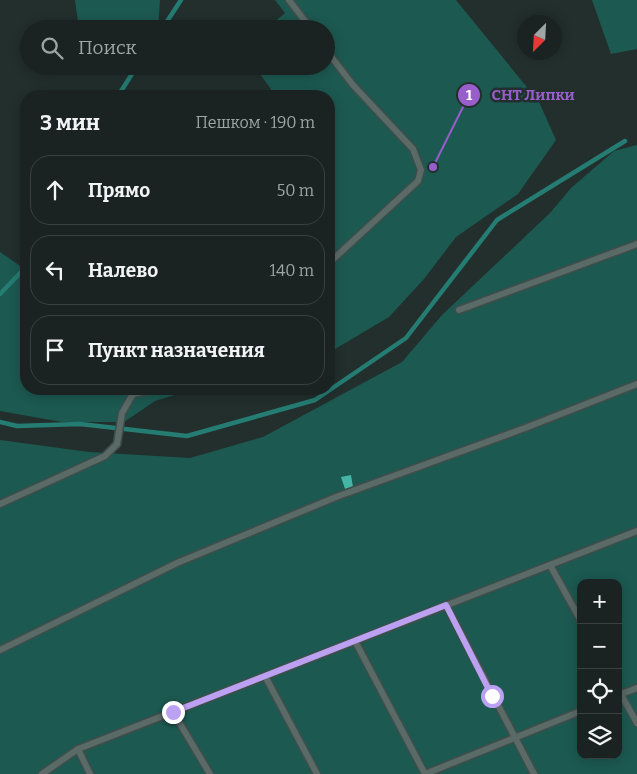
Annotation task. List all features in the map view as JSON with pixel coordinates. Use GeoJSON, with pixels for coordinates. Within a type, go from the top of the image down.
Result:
{"type":"FeatureCollection","features":[{"type":"Feature","properties":{"kind":"lane"},"geometry":{"type":"LineString","coordinates":[[289,0],[304,20]]}},
{"type":"Feature","properties":{"kind":"lane"},"geometry":{"type":"LineString","coordinates":[[335,62],[352,85],[413,149],[421,170],[418,181],[335,257]]}},
{"type":"Feature","properties":{"kind":"lane"},"geometry":{"type":"LineString","coordinates":[[459,310],[637,244]]}},
{"type":"Feature","properties":{"kind":"lane"},"geometry":{"type":"LineString","coordinates":[[0,650],[177,562],[336,496],[525,428],[637,384]]}},
{"type":"Feature","properties":{"kind":"lane"},"geometry":{"type":"LineString","coordinates":[[0,504],[105,456],[117,444],[121,419],[133,395]]}},
{"type":"Feature","properties":{"kind":"lane"},"geometry":{"type":"LineString","coordinates":[[42,774],[78,749],[637,532]]}},
{"type":"Feature","properties":{"kind":"lane"},"geometry":{"type":"LineString","coordinates":[[550,565],[577,614]]}},
{"type":"Feature","properties":{"kind":"lane"},"geometry":{"type":"LineString","coordinates":[[446,605],[534,774]]}},
{"type":"Feature","properties":{"kind":"lane"},"geometry":{"type":"LineString","coordinates":[[355,641],[425,774],[577,713]]}},
{"type":"Feature","properties":{"kind":"lane"},"geometry":{"type":"LineString","coordinates":[[265,676],[317,774]]}},
{"type":"Feature","properties":{"kind":"lane"},"geometry":{"type":"LineString","coordinates":[[622,692],[637,688]]}},
{"type":"Feature","properties":{"kind":"lane"},"geometry":{"type":"LineString","coordinates":[[622,698],[637,723]]}},
{"type":"Feature","properties":{"kind":"lane"},"geometry":{"type":"LineString","coordinates":[[173,712],[210,774]]}},
{"type":"Feature","properties":{"kind":"lane"},"geometry":{"type":"LineString","coordinates":[[78,749],[90,774]]}},
{"type":"Feature","properties":{"kind":"green space"},"geometry":{"type":"Polygon","coordinates":[[[75,0],[160,0],[159,20],[78,20],[75,0]]]}},
{"type":"Feature","properties":{"kind":"green space"},"geometry":{"type":"Polygon","coordinates":[[[275,0],[456,0],[539,102],[556,140],[518,194],[456,237],[424,279],[389,317],[335,349],[335,90],[270,90],[261,75],[335,75],[335,20],[277,20],[285,13],[275,0]]]}},
{"type":"Feature","properties":{"kind":"green space"},"geometry":{"type":"Polygon","coordinates":[[[592,0],[637,0],[637,49],[611,54],[592,0]]]}},
{"type":"Feature","properties":{"kind":"green space"},"geometry":{"type":"Polygon","coordinates":[[[637,145],[637,774],[0,774],[0,440],[89,452],[190,458],[263,437],[402,362],[442,315],[550,213],[571,188],[614,151],[637,145]]]}},
{"type":"Feature","properties":{"kind":"green space"},"geometry":{"type":"Polygon","coordinates":[[[0,252],[20,266],[20,395],[174,395],[155,401],[124,422],[62,422],[0,411],[0,252]]]}},
{"type":"Feature","properties":{"kind":"building"},"geometry":{"type":"Polygon","coordinates":[[[351,475],[353,487],[345,489],[341,477],[351,475]]]}},
{"type":"Feature","properties":{"kind":"waterway"},"geometry":{"type":"LineString","coordinates":[[168,20],[181,0]]}},
{"type":"Feature","properties":{"kind":"waterway"},"geometry":{"type":"LineString","coordinates":[[122,90],[131,75]]}},
{"type":"Feature","properties":{"kind":"waterway"},"geometry":{"type":"LineString","coordinates":[[335,386],[406,338],[497,220],[625,141]]}},
{"type":"Feature","properties":{"kind":"waterway"},"geometry":{"type":"LineString","coordinates":[[0,294],[20,273]]}},
{"type":"Feature","properties":{"kind":"waterway"},"geometry":{"type":"LineString","coordinates":[[0,422],[17,426],[80,424],[187,436],[315,400],[322,395]]}},
{"type":"Feature","properties":{"kind":"place","name":"СНТ Липки"},"geometry":{"type":"Point","coordinates":[433,167]}},
{"type":"Feature","properties":{"kind":"route"},"geometry":{"type":"LineString","coordinates":[[173,712],[446,605],[492,696]]}}]}
